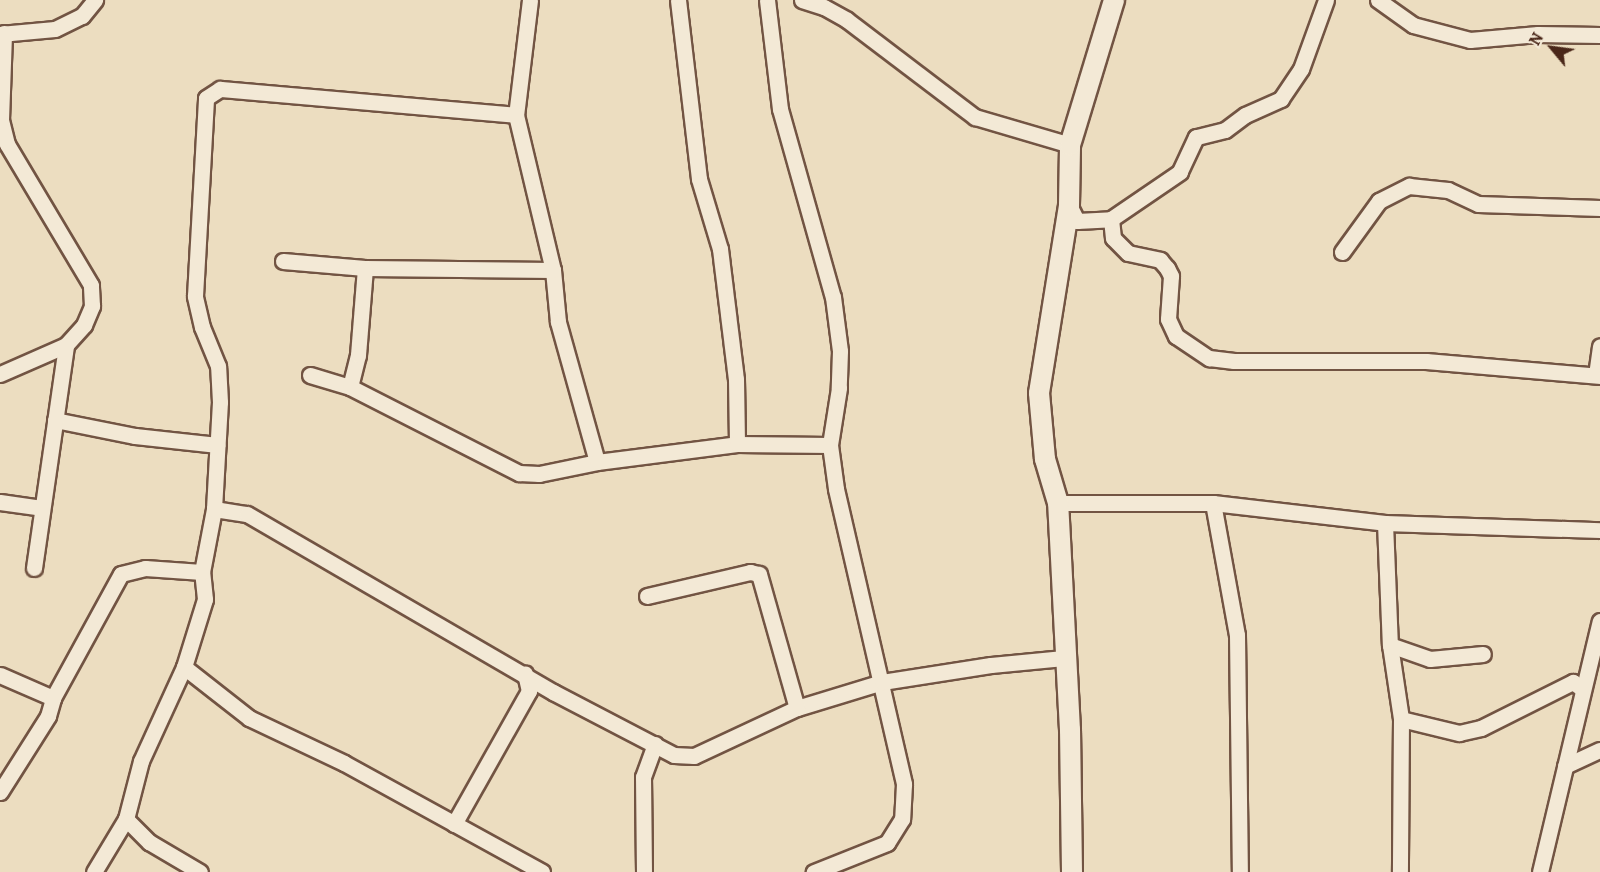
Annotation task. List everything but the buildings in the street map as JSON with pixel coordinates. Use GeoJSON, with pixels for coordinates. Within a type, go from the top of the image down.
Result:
{"type":"FeatureCollection","features":[{"type":"Feature","properties":{"kind":"street"},"geometry":{"type":"LineString","coordinates":[[0,374],[66,345],[84,325],[92,306],[91,285],[13,153],[1,120],[2,34],[55,29],[82,16],[95,0]]}},
{"type":"Feature","properties":{"kind":"street"},"geometry":{"type":"LineString","coordinates":[[530,0],[516,115],[553,270],[558,321],[597,462]]}},
{"type":"Feature","properties":{"kind":"street"},"geometry":{"type":"LineString","coordinates":[[678,0],[699,179],[720,249],[736,379],[736,444]]}},
{"type":"Feature","properties":{"kind":"street"},"geometry":{"type":"LineString","coordinates":[[766,0],[780,109],[833,297],[840,351],[839,388],[830,445],[836,489],[904,784],[902,819],[895,834],[878,849],[819,871]]}},
{"type":"Feature","properties":{"kind":"street"},"geometry":{"type":"LineString","coordinates":[[802,0],[824,7],[847,20],[975,117],[1070,146]]}},
{"type":"Feature","properties":{"kind":"street"},"geometry":{"type":"LineString","coordinates":[[1072,872],[1058,503],[1045,459],[1039,393],[1069,206],[1070,146],[1114,0]]}},
{"type":"Feature","properties":{"kind":"street"},"geometry":{"type":"LineString","coordinates":[[1069,206],[1077,221],[1111,219],[1180,172],[1196,137],[1225,130],[1245,115],[1281,99],[1301,69],[1326,0]]}},
{"type":"Feature","properties":{"kind":"street"},"geometry":{"type":"LineString","coordinates":[[1378,0],[1413,25],[1470,40],[1538,33],[1600,35]]}},
{"type":"Feature","properties":{"kind":"street"},"geometry":{"type":"LineString","coordinates":[[94,872],[126,819],[141,761],[184,668],[205,599],[202,572],[214,509],[218,445],[218,366],[197,310],[194,262],[206,98],[220,89],[516,115]]}},
{"type":"Feature","properties":{"kind":"street"},"geometry":{"type":"LineString","coordinates":[[0,162],[13,153]]}},
{"type":"Feature","properties":{"kind":"street"},"geometry":{"type":"LineString","coordinates":[[1342,252],[1379,201],[1408,186],[1448,190],[1478,204],[1600,208]]}},
{"type":"Feature","properties":{"kind":"street"},"geometry":{"type":"LineString","coordinates":[[1111,219],[1113,238],[1128,253],[1160,260],[1167,268],[1171,276],[1170,328],[1184,344],[1209,358],[1426,361],[1598,375],[1600,346]]}},
{"type":"Feature","properties":{"kind":"street"},"geometry":{"type":"LineString","coordinates":[[283,261],[365,268],[553,270]]}},
{"type":"Feature","properties":{"kind":"street"},"geometry":{"type":"LineString","coordinates":[[350,387],[358,356],[365,268]]}},
{"type":"Feature","properties":{"kind":"street"},"geometry":{"type":"LineString","coordinates":[[34,568],[66,345]]}},
{"type":"Feature","properties":{"kind":"street"},"geometry":{"type":"LineString","coordinates":[[310,375],[350,387],[519,473],[539,474],[597,462],[736,444],[830,445]]}},
{"type":"Feature","properties":{"kind":"street"},"geometry":{"type":"LineString","coordinates":[[55,420],[135,436],[218,445]]}},
{"type":"Feature","properties":{"kind":"street"},"geometry":{"type":"LineString","coordinates":[[0,502],[42,508]]}},
{"type":"Feature","properties":{"kind":"street"},"geometry":{"type":"LineString","coordinates":[[1058,503],[1213,503],[1385,523],[1600,530]]}},
{"type":"Feature","properties":{"kind":"street"},"geometry":{"type":"LineString","coordinates":[[1213,503],[1237,635],[1240,872]]}},
{"type":"Feature","properties":{"kind":"street"},"geometry":{"type":"LineString","coordinates":[[214,509],[247,514],[525,674],[674,755],[694,756],[796,708],[882,682],[991,664],[1064,658]]}},
{"type":"Feature","properties":{"kind":"street"},"geometry":{"type":"LineString","coordinates":[[1385,523],[1390,645],[1401,719],[1401,872]]}},
{"type":"Feature","properties":{"kind":"street"},"geometry":{"type":"LineString","coordinates":[[0,792],[48,716],[53,698],[121,574],[145,568],[202,572]]}},
{"type":"Feature","properties":{"kind":"street"},"geometry":{"type":"LineString","coordinates":[[647,596],[750,572],[759,574],[796,708]]}},
{"type":"Feature","properties":{"kind":"street"},"geometry":{"type":"LineString","coordinates":[[1540,872],[1581,688],[1600,621]]}},
{"type":"Feature","properties":{"kind":"street"},"geometry":{"type":"LineString","coordinates":[[1390,645],[1430,659],[1483,654]]}},
{"type":"Feature","properties":{"kind":"street"},"geometry":{"type":"LineString","coordinates":[[184,668],[249,718],[344,763],[542,872]]}},
{"type":"Feature","properties":{"kind":"street"},"geometry":{"type":"LineString","coordinates":[[454,824],[529,691],[525,674]]}},
{"type":"Feature","properties":{"kind":"street"},"geometry":{"type":"LineString","coordinates":[[0,675],[53,698]]}},
{"type":"Feature","properties":{"kind":"street"},"geometry":{"type":"LineString","coordinates":[[1401,719],[1459,733],[1481,728],[1573,682],[1581,688]]}},
{"type":"Feature","properties":{"kind":"street"},"geometry":{"type":"LineString","coordinates":[[644,872],[643,777],[655,744]]}},
{"type":"Feature","properties":{"kind":"street"},"geometry":{"type":"LineString","coordinates":[[1565,766],[1600,750]]}},
{"type":"Feature","properties":{"kind":"street"},"geometry":{"type":"LineString","coordinates":[[126,819],[149,842],[200,872]]}}]}
